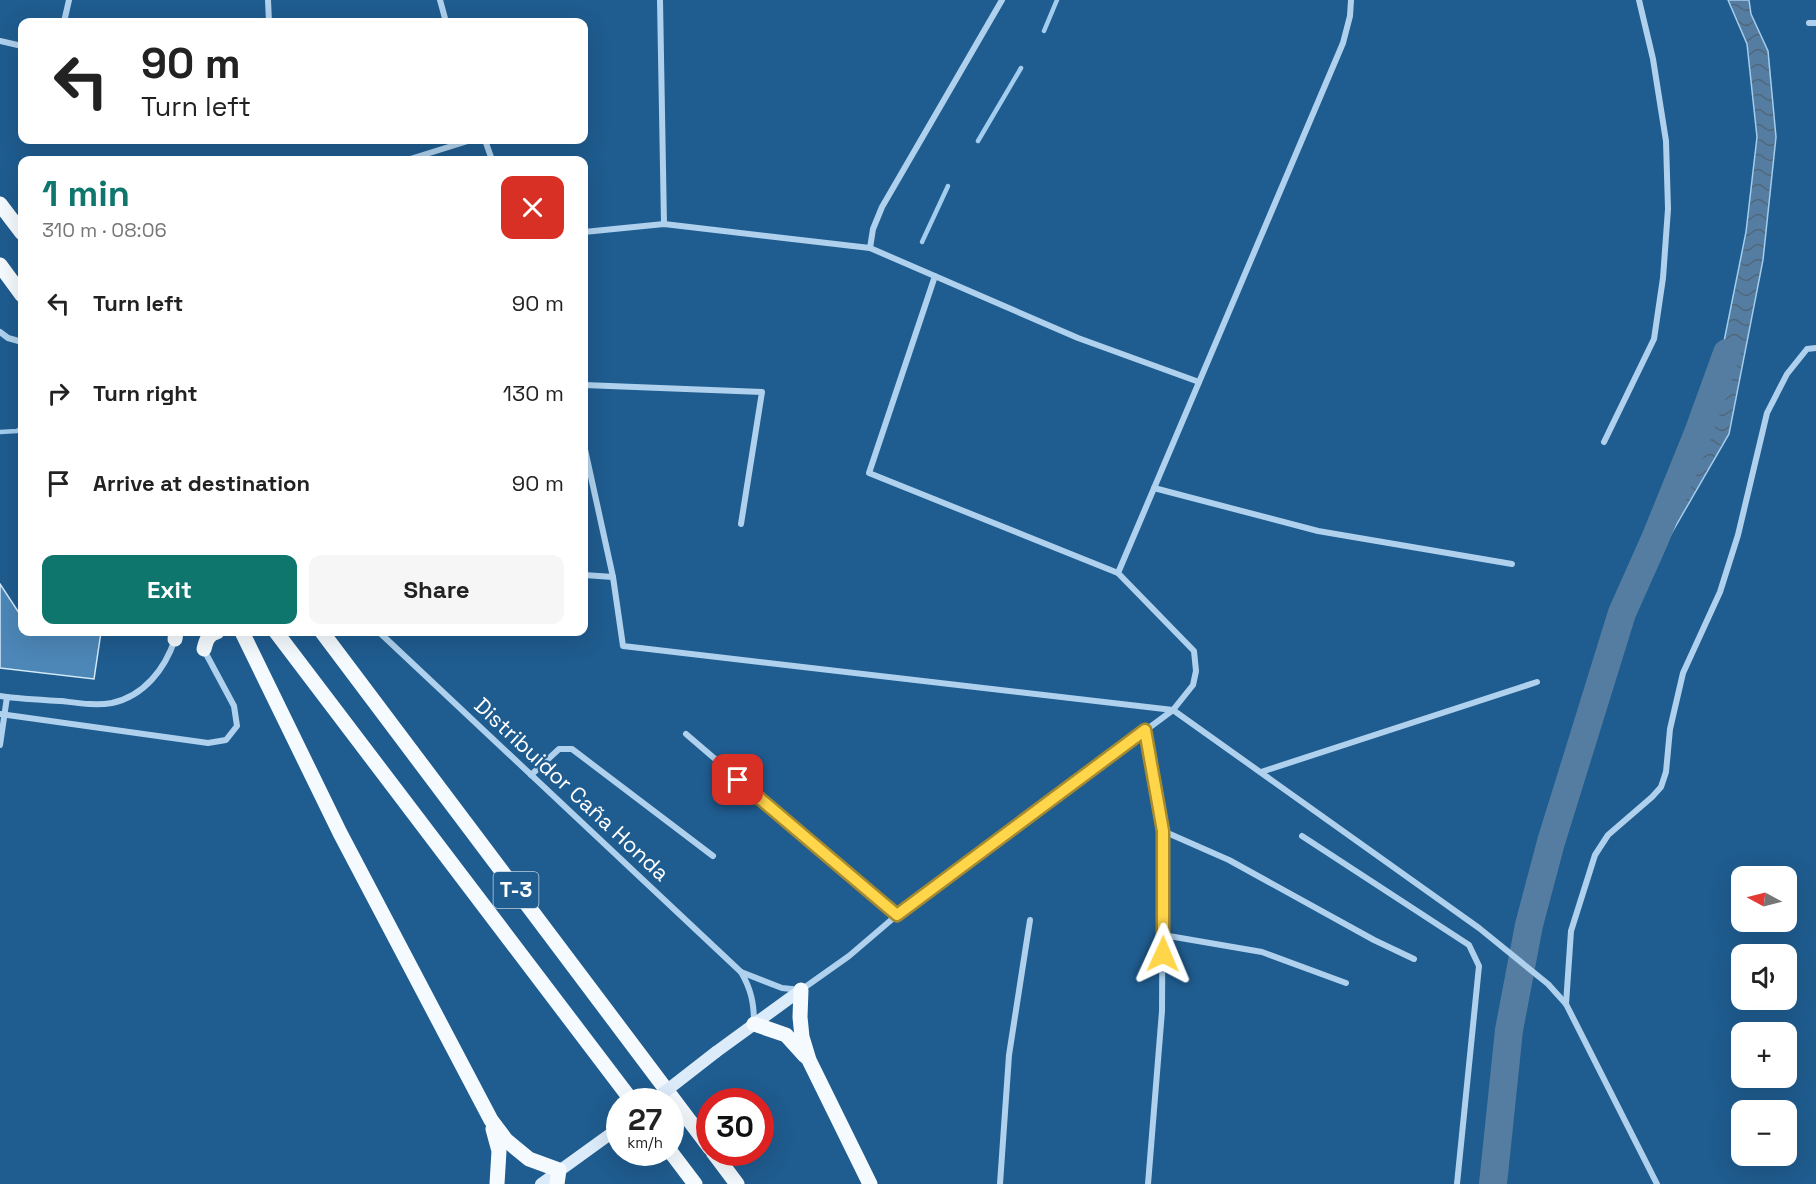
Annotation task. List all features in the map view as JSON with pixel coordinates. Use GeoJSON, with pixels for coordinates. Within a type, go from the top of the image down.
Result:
{"type":"FeatureCollection","features":[{"type":"Feature","properties":{"kind":"main road"},"geometry":{"type":"LineString","coordinates":[[0,204],[18,228]]}},
{"type":"Feature","properties":{"kind":"main road"},"geometry":{"type":"LineString","coordinates":[[0,265],[18,290]]}},
{"type":"Feature","properties":{"kind":"main road"},"geometry":{"type":"LineString","coordinates":[[204,649],[210,636]]}},
{"type":"Feature","properties":{"kind":"main road","name":"T-3"},"geometry":{"type":"LineString","coordinates":[[279,636],[622,1088]]}},
{"type":"Feature","properties":{"kind":"main road","name":"T-3"},"geometry":{"type":"LineString","coordinates":[[325,636],[696,1129]]}},
{"type":"Feature","properties":{"kind":"main road"},"geometry":{"type":"LineString","coordinates":[[244,637],[340,833],[491,1120],[506,1140],[529,1160],[558,1177]]}},
{"type":"Feature","properties":{"kind":"main road"},"geometry":{"type":"LineString","coordinates":[[801,990],[802,1038],[808,1060],[870,1184]]}},
{"type":"Feature","properties":{"kind":"main road"},"geometry":{"type":"LineString","coordinates":[[754,1024],[786,1035],[808,1060]]}},
{"type":"Feature","properties":{"kind":"main road"},"geometry":{"type":"LineString","coordinates":[[491,1120],[499,1151],[497,1184]]}},
{"type":"Feature","properties":{"kind":"main road"},"geometry":{"type":"LineString","coordinates":[[681,1166],[695,1184]]}},
{"type":"Feature","properties":{"kind":"main road"},"geometry":{"type":"LineString","coordinates":[[724,1166],[737,1184]]}},
{"type":"Feature","properties":{"kind":"street"},"geometry":{"type":"LineString","coordinates":[[65,18],[69,0]]}},
{"type":"Feature","properties":{"kind":"street"},"geometry":{"type":"LineString","coordinates":[[268,0],[269,18]]}},
{"type":"Feature","properties":{"kind":"street"},"geometry":{"type":"LineString","coordinates":[[440,0],[445,18]]}},
{"type":"Feature","properties":{"kind":"street"},"geometry":{"type":"LineString","coordinates":[[660,0],[664,224]]}},
{"type":"Feature","properties":{"kind":"street"},"geometry":{"type":"LineString","coordinates":[[870,248],[873,229],[882,207],[1002,0]]}},
{"type":"Feature","properties":{"kind":"street"},"geometry":{"type":"LineString","coordinates":[[1118,573],[1343,43],[1350,16],[1351,0]]}},
{"type":"Feature","properties":{"kind":"street"},"geometry":{"type":"LineString","coordinates":[[1604,442],[1654,339],[1663,278],[1668,209],[1666,141],[1653,59],[1639,0]]}},
{"type":"Feature","properties":{"kind":"street"},"geometry":{"type":"LineString","coordinates":[[0,41],[18,45]]}},
{"type":"Feature","properties":{"kind":"street"},"geometry":{"type":"LineString","coordinates":[[419,156],[458,144]]}},
{"type":"Feature","properties":{"kind":"street"},"geometry":{"type":"LineString","coordinates":[[588,232],[664,224],[870,248],[1078,338],[1199,382]]}},
{"type":"Feature","properties":{"kind":"street"},"geometry":{"type":"LineString","coordinates":[[670,1088],[849,956],[897,915],[1173,711],[1193,685],[1196,671],[1194,651],[1118,573],[869,473],[935,276]]}},
{"type":"Feature","properties":{"kind":"street"},"geometry":{"type":"LineString","coordinates":[[0,332],[8,338],[18,341]]}},
{"type":"Feature","properties":{"kind":"street"},"geometry":{"type":"LineString","coordinates":[[1566,1004],[1571,931],[1595,855],[1608,835],[1661,787],[1666,772],[1670,729],[1683,673],[1720,592],[1738,535],[1767,413],[1787,374],[1807,349],[1816,348]]}},
{"type":"Feature","properties":{"kind":"street"},"geometry":{"type":"LineString","coordinates":[[588,385],[762,392],[741,524]]}},
{"type":"Feature","properties":{"kind":"street"},"geometry":{"type":"LineString","coordinates":[[588,463],[613,577],[623,646],[1173,711],[1479,928],[1548,984],[1566,1004],[1657,1184]]}},
{"type":"Feature","properties":{"kind":"street"},"geometry":{"type":"LineString","coordinates":[[1154,488],[1318,531],[1512,564]]}},
{"type":"Feature","properties":{"kind":"street"},"geometry":{"type":"LineString","coordinates":[[588,574],[613,577]]}},
{"type":"Feature","properties":{"kind":"street"},"geometry":{"type":"LineString","coordinates":[[0,745],[3,697],[96,704],[127,699],[154,677],[168,659],[175,636]]}},
{"type":"Feature","properties":{"kind":"street","name":"Distribuidor Caña Honda"},"geometry":{"type":"LineString","coordinates":[[383,636],[741,972],[750,986],[754,1005],[754,1024]]}},
{"type":"Feature","properties":{"kind":"street"},"geometry":{"type":"LineString","coordinates":[[2,714],[208,743],[226,740],[237,726],[234,706],[204,649]]}},
{"type":"Feature","properties":{"kind":"street"},"geometry":{"type":"LineString","coordinates":[[1261,772],[1537,682]]}},
{"type":"Feature","properties":{"kind":"street"},"geometry":{"type":"LineString","coordinates":[[1145,730],[1163,831],[1162,1011],[1148,1184]]}},
{"type":"Feature","properties":{"kind":"street"},"geometry":{"type":"LineString","coordinates":[[686,734],[897,915]]}},
{"type":"Feature","properties":{"kind":"street"},"geometry":{"type":"LineString","coordinates":[[531,775],[559,749],[572,749],[713,856]]}},
{"type":"Feature","properties":{"kind":"street"},"geometry":{"type":"LineString","coordinates":[[1163,831],[1229,860],[1374,940],[1414,959]]}},
{"type":"Feature","properties":{"kind":"street"},"geometry":{"type":"LineString","coordinates":[[1302,836],[1469,945],[1476,957],[1479,966],[1457,1184]]}},
{"type":"Feature","properties":{"kind":"street"},"geometry":{"type":"LineString","coordinates":[[1000,1184],[1008,1055],[1030,920]]}},
{"type":"Feature","properties":{"kind":"street"},"geometry":{"type":"LineString","coordinates":[[1163,935],[1262,952],[1346,983]]}},
{"type":"Feature","properties":{"kind":"street","name":"Distribuidor Caña Honda"},"geometry":{"type":"LineString","coordinates":[[741,972],[782,988],[801,990]]}},
{"type":"Feature","properties":{"kind":"street"},"geometry":{"type":"LineString","coordinates":[[541,1184],[558,1177],[606,1137]]}},
{"type":"Feature","properties":{"kind":"water"},"geometry":{"type":"Polygon","coordinates":[[[1728,0],[1749,0],[1751,14],[1768,51],[1776,137],[1763,260],[1729,434],[1645,579],[1707,426],[1746,232],[1757,137],[1747,44],[1728,0]]]}},
{"type":"Feature","properties":{"kind":"building"},"geometry":{"type":"Polygon","coordinates":[[[0,584],[18,611],[18,636],[100,636],[94,679],[0,668],[0,584]]]}},
{"type":"Feature","properties":{"kind":"waterway"},"geometry":{"type":"LineString","coordinates":[[1044,31],[1057,0]]}},
{"type":"Feature","properties":{"kind":"waterway"},"geometry":{"type":"LineString","coordinates":[[978,141],[1021,68]]}},
{"type":"Feature","properties":{"kind":"waterway"},"geometry":{"type":"LineString","coordinates":[[922,242],[948,186]]}},
{"type":"Feature","properties":{"kind":"waterway"},"geometry":{"type":"LineString","coordinates":[[1493,1184],[1509,1030],[1529,925],[1551,842],[1622,613],[1698,433],[1727,353]]}},
{"type":"Feature","properties":{"kind":"waterway"},"geometry":{"type":"LineString","coordinates":[[0,432],[18,430]]}},
{"type":"Feature","properties":{"kind":"route"},"geometry":{"type":"LineString","coordinates":[[738,780],[897,915],[1145,730],[1163,831],[1163,954]]}}]}
